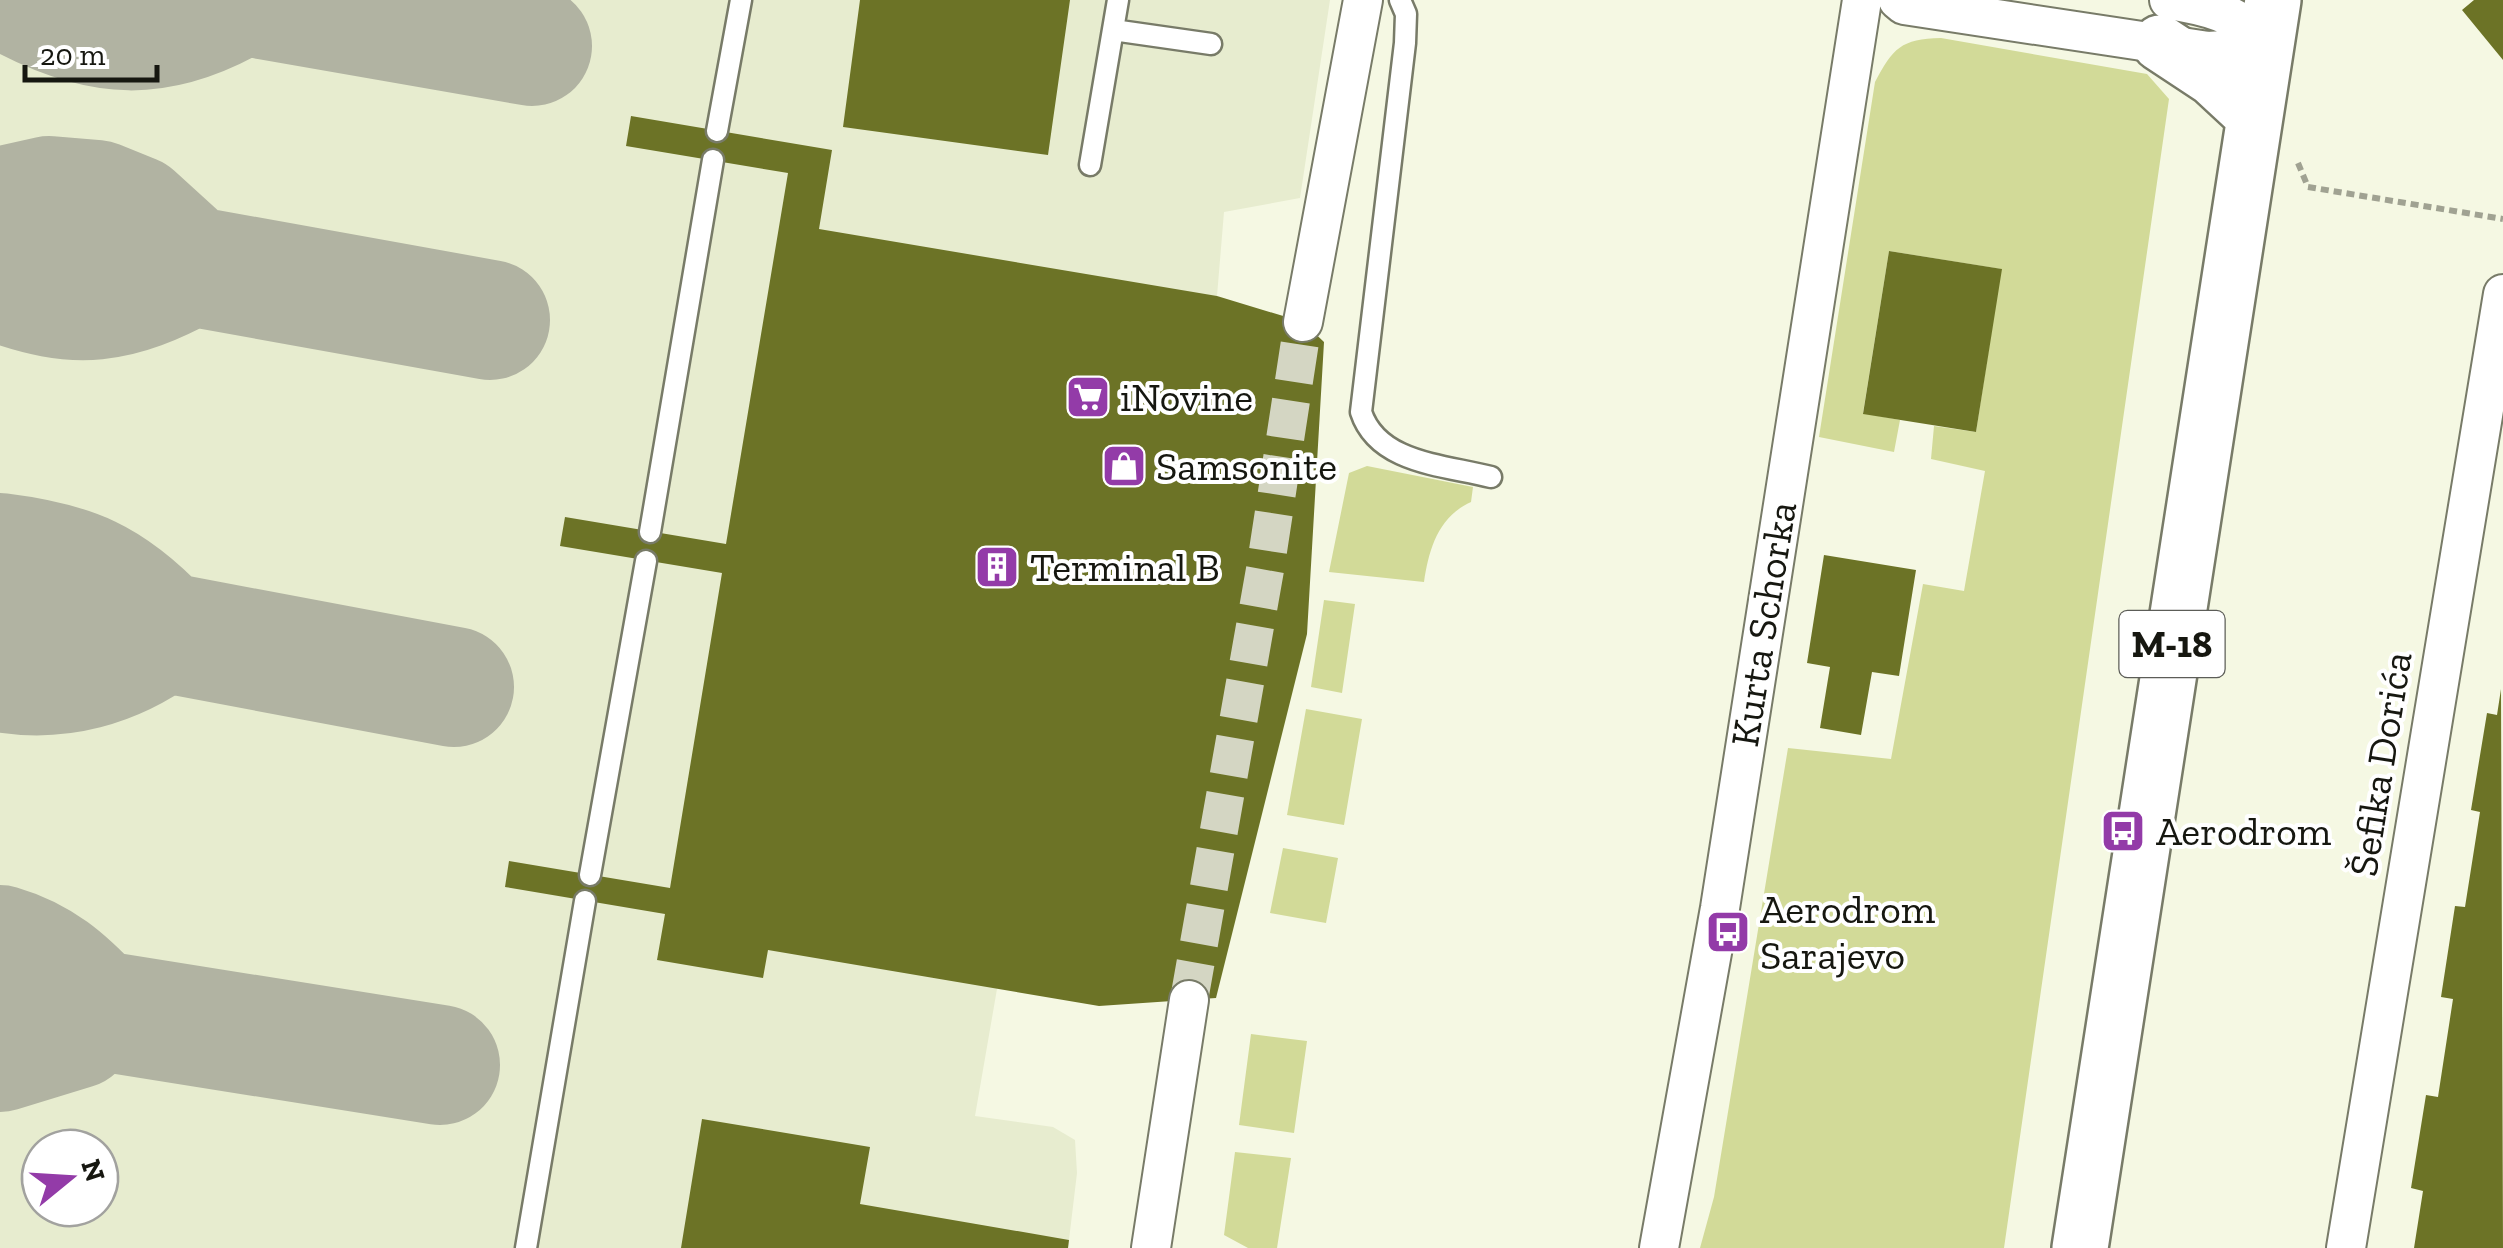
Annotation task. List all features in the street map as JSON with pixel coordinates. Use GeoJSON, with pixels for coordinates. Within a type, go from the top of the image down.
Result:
{"type":"FeatureCollection","features":[{"type":"Feature","properties":{"kind":"main road","name":"M-18"},"geometry":{"type":"LineString","coordinates":[[2080,1248],[2269,20]]}},
{"type":"Feature","properties":{"kind":"main road"},"geometry":{"type":"LineString","coordinates":[[2165,22],[2213,78],[2250,136]]}},
{"type":"Feature","properties":{"kind":"street"},"geometry":{"type":"LineString","coordinates":[[1303,322],[1363,0]]}},
{"type":"Feature","properties":{"kind":"street","name":"Kurta Schorka"},"geometry":{"type":"LineString","coordinates":[[1660,1248],[1720,908],[1862,0]]}},
{"type":"Feature","properties":{"kind":"street"},"geometry":{"type":"LineString","coordinates":[[1898,0],[1904,5],[2165,22],[2210,7],[2237,18],[2269,20]]}},
{"type":"Feature","properties":{"kind":"street","name":"Šefika Dorića"},"geometry":{"type":"LineString","coordinates":[[2346,1248],[2503,294]]}},
{"type":"Feature","properties":{"kind":"street"},"geometry":{"type":"LineString","coordinates":[[1151,1248],[1189,1000]]}},
{"type":"Feature","properties":{"kind":"lane"},"geometry":{"type":"LineString","coordinates":[[717,130],[741,0]]}},
{"type":"Feature","properties":{"kind":"lane"},"geometry":{"type":"LineString","coordinates":[[1090,166],[1118,0]]}},
{"type":"Feature","properties":{"kind":"lane"},"geometry":{"type":"LineString","coordinates":[[1400,0],[1406,14],[1406,44],[1361,412],[1374,438],[1393,452],[1491,477]]}},
{"type":"Feature","properties":{"kind":"lane"},"geometry":{"type":"LineString","coordinates":[[1113,30],[1211,44]]}},
{"type":"Feature","properties":{"kind":"lane"},"geometry":{"type":"LineString","coordinates":[[650,532],[713,160]]}},
{"type":"Feature","properties":{"kind":"lane"},"geometry":{"type":"LineString","coordinates":[[590,875],[646,560]]}},
{"type":"Feature","properties":{"kind":"lane"},"geometry":{"type":"LineString","coordinates":[[526,1248],[585,901]]}},
{"type":"Feature","properties":{"kind":"path"},"geometry":{"type":"LineString","coordinates":[[2250,136],[2298,163],[2308,186],[2503,219]]}},
{"type":"Feature","properties":{"kind":"shaded area"},"geometry":{"type":"Polygon","coordinates":[[[0,0],[1330,0],[1300,198],[1224,212],[1217,296],[997,989],[975,1116],[1053,1127],[1075,1140],[1077,1173],[1068,1248],[0,1248],[0,0]]]}},
{"type":"Feature","properties":{"kind":"green space"},"geometry":{"type":"Polygon","coordinates":[[[1941,38],[2147,74],[2169,99],[2004,1248],[1700,1248],[1714,1197],[1788,748],[1891,759],[1923,584],[1964,591],[1985,471],[1931,459],[1934,426],[1976,432],[2001,269],[1889,251],[1863,413],[1900,420],[1894,452],[1819,437],[1875,82],[1893,53],[1907,43],[1941,38]]]}},
{"type":"Feature","properties":{"kind":"green space"},"geometry":{"type":"Polygon","coordinates":[[[1367,466],[1473,487],[1471,502],[1450,516],[1437,535],[1424,582],[1329,572],[1349,473],[1367,466]]]}},
{"type":"Feature","properties":{"kind":"green space"},"geometry":{"type":"Polygon","coordinates":[[[1324,600],[1355,604],[1342,693],[1311,687],[1324,600]]]}},
{"type":"Feature","properties":{"kind":"green space"},"geometry":{"type":"Polygon","coordinates":[[[1306,709],[1362,719],[1344,825],[1287,815],[1306,709]]]}},
{"type":"Feature","properties":{"kind":"green space"},"geometry":{"type":"Polygon","coordinates":[[[1283,848],[1338,858],[1326,923],[1270,913],[1283,848]]]}},
{"type":"Feature","properties":{"kind":"green space"},"geometry":{"type":"Polygon","coordinates":[[[1251,1034],[1307,1041],[1294,1133],[1239,1125],[1251,1034]]]}},
{"type":"Feature","properties":{"kind":"green space"},"geometry":{"type":"Polygon","coordinates":[[[1235,1152],[1291,1158],[1277,1248],[1248,1248],[1224,1235],[1235,1152]]]}},
{"type":"Feature","properties":{"kind":"building"},"geometry":{"type":"Polygon","coordinates":[[[860,0],[1070,0],[1048,155],[843,127],[860,0]]]}},
{"type":"Feature","properties":{"kind":"building"},"geometry":{"type":"Polygon","coordinates":[[[2474,0],[2503,0],[2503,60],[2462,10],[2474,0]]]}},
{"type":"Feature","properties":{"kind":"building","name":"Terminal B"},"geometry":{"type":"Polygon","coordinates":[[[631,116],[832,150],[819,229],[1217,296],[1303,322],[1324,342],[1307,634],[1216,998],[1099,1006],[768,950],[763,978],[657,960],[665,914],[505,887],[509,861],[670,888],[722,573],[560,546],[565,517],[726,544],[788,173],[626,146],[631,116]]]}},
{"type":"Feature","properties":{"kind":"building"},"geometry":{"type":"Polygon","coordinates":[[[1889,251],[2002,269],[1976,432],[1863,414],[1889,251]]]}},
{"type":"Feature","properties":{"kind":"building"},"geometry":{"type":"Polygon","coordinates":[[[1824,555],[1916,570],[1899,676],[1872,672],[1861,735],[1820,728],[1830,667],[1807,663],[1824,555]]]}},
{"type":"Feature","properties":{"kind":"building"},"geometry":{"type":"Polygon","coordinates":[[[2501,689],[2503,1248],[2414,1248],[2423,1191],[2411,1188],[2426,1095],[2438,1097],[2453,999],[2441,997],[2455,906],[2465,907],[2480,812],[2471,810],[2487,713],[2497,715],[2501,689]]]}},
{"type":"Feature","properties":{"kind":"building"},"geometry":{"type":"Polygon","coordinates":[[[702,1119],[870,1147],[860,1204],[1069,1240],[1068,1248],[681,1248],[702,1119]]]}},
{"type":"Feature","properties":{"kind":"taxiway"},"geometry":{"type":"LineString","coordinates":[[26,0],[79,22],[130,30],[180,23],[233,0]]}},
{"type":"Feature","properties":{"kind":"taxiway"},"geometry":{"type":"LineString","coordinates":[[268,0],[532,46]]}},
{"type":"Feature","properties":{"kind":"taxiway"},"geometry":{"type":"LineString","coordinates":[[0,207],[49,196],[97,200],[134,215],[190,266],[490,320]]}},
{"type":"Feature","properties":{"kind":"taxiway"},"geometry":{"type":"LineString","coordinates":[[0,282],[52,297],[97,300],[141,289],[190,266]]}},
{"type":"Feature","properties":{"kind":"taxiway"},"geometry":{"type":"LineString","coordinates":[[0,553],[49,562],[89,576],[125,598],[162,632],[125,655],[86,669],[44,675],[0,672]]}},
{"type":"Feature","properties":{"kind":"taxiway"},"geometry":{"type":"LineString","coordinates":[[162,632],[454,687]]}},
{"type":"Feature","properties":{"kind":"taxiway"},"geometry":{"type":"LineString","coordinates":[[0,945],[52,970],[95,1010],[75,1029],[0,1052]]}},
{"type":"Feature","properties":{"kind":"taxiway"},"geometry":{"type":"LineString","coordinates":[[95,1010],[440,1065]]}},
{"type":"Feature","properties":{"kind":"tunnel"},"geometry":{"type":"LineString","coordinates":[[1189,1000],[1266,564],[1303,322]]}},
{"type":"Feature","properties":{"kind":"place","name":"iNovine"},"geometry":{"type":"Point","coordinates":[1088,397]}},
{"type":"Feature","properties":{"kind":"place","name":"Samsonite"},"geometry":{"type":"Point","coordinates":[1124,466]}},
{"type":"Feature","properties":{"kind":"place","name":"Terminal B"},"geometry":{"type":"Point","coordinates":[997,567]}},
{"type":"Feature","properties":{"kind":"place","name":"Aerodrom"},"geometry":{"type":"Point","coordinates":[2123,831]}},
{"type":"Feature","properties":{"kind":"place","name":"Aerodrom Sarajevo"},"geometry":{"type":"Point","coordinates":[1728,932]}}]}
